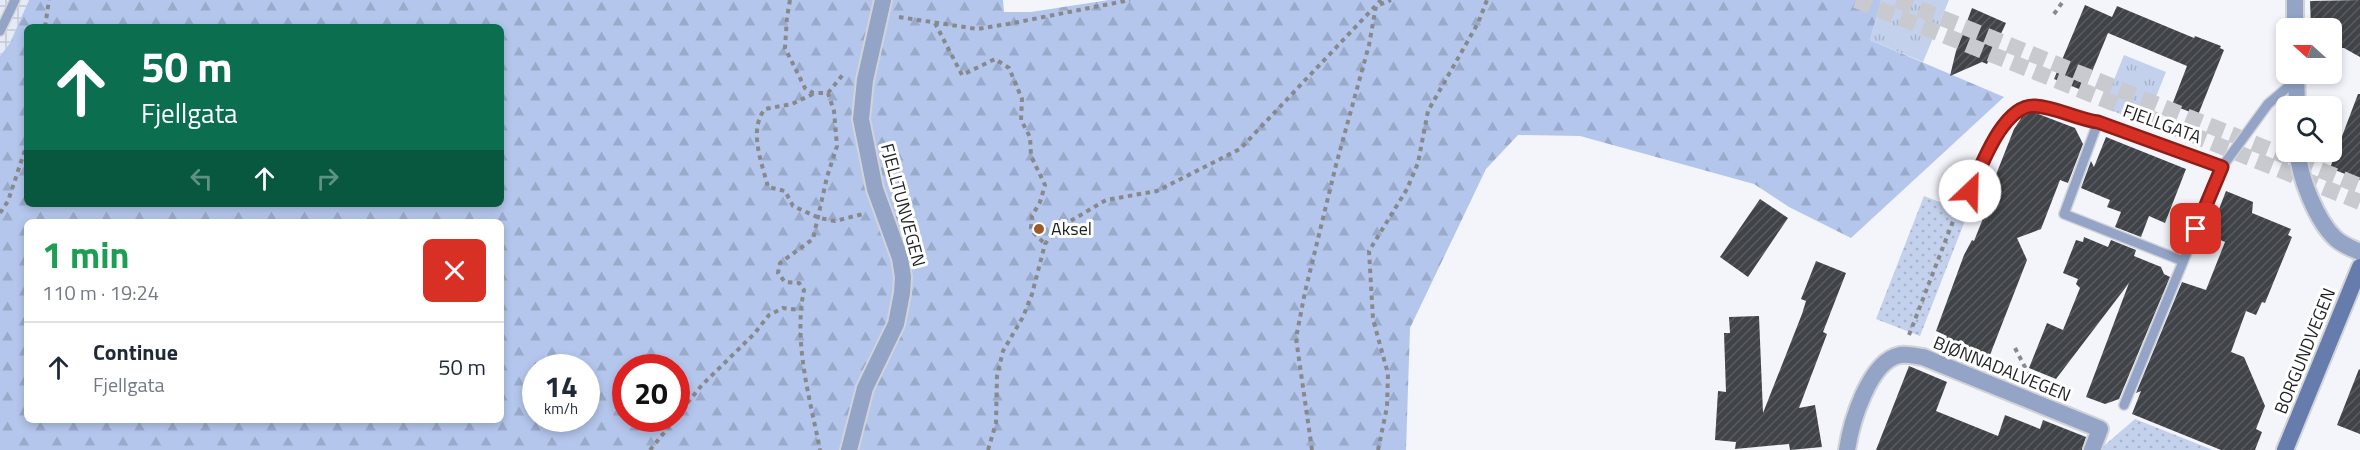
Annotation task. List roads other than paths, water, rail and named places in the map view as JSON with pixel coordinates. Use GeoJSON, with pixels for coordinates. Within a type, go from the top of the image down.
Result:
{"type":"FeatureCollection","features":[{"type":"Feature","properties":{"kind":"main road","name":"BORGUNDVEGEN"},"geometry":{"type":"LineString","coordinates":[[2286,450],[2360,267]]}},
{"type":"Feature","properties":{"kind":"street"},"geometry":{"type":"LineString","coordinates":[[2295,0],[2295,18]]}},
{"type":"Feature","properties":{"kind":"street","name":"FJELLTUNVEGEN"},"geometry":{"type":"LineString","coordinates":[[849,450],[865,388],[896,324],[902,293],[900,258],[875,189],[861,119],[865,80],[882,7]]}},
{"type":"Feature","properties":{"kind":"street"},"geometry":{"type":"LineString","coordinates":[[2301,162],[2309,193],[2326,228],[2337,240],[2360,252]]}},
{"type":"Feature","properties":{"kind":"street","name":"BJØNNADALVEGEN"},"geometry":{"type":"LineString","coordinates":[[1847,450],[1872,377],[1894,357],[1923,357],[2100,429],[2092,450]]}},
{"type":"Feature","properties":{"kind":"lane"},"geometry":{"type":"LineString","coordinates":[[0,31],[15,0]]}},
{"type":"Feature","properties":{"kind":"lane"},"geometry":{"type":"LineString","coordinates":[[2124,405],[2222,167],[2268,104],[2289,84]]}},
{"type":"Feature","properties":{"kind":"lane"},"geometry":{"type":"LineString","coordinates":[[1970,191],[1995,137],[2023,108],[2032,105],[2045,107],[2098,122]]}},
{"type":"Feature","properties":{"kind":"lane","name":"FJELLGATA"},"geometry":{"type":"LineString","coordinates":[[2183,261],[2064,214],[2098,122],[2222,167]]}},
{"type":"Feature","properties":{"kind":"tunnel"},"geometry":{"type":"LineString","coordinates":[[1856,0],[2360,202]]}},
{"type":"Feature","properties":{"kind":"tunnel"},"geometry":{"type":"LineString","coordinates":[[1897,0],[2360,186]]}},
{"type":"Feature","properties":{"kind":"place","name":"Aksel"},"geometry":{"type":"Point","coordinates":[1039,229]}}]}
